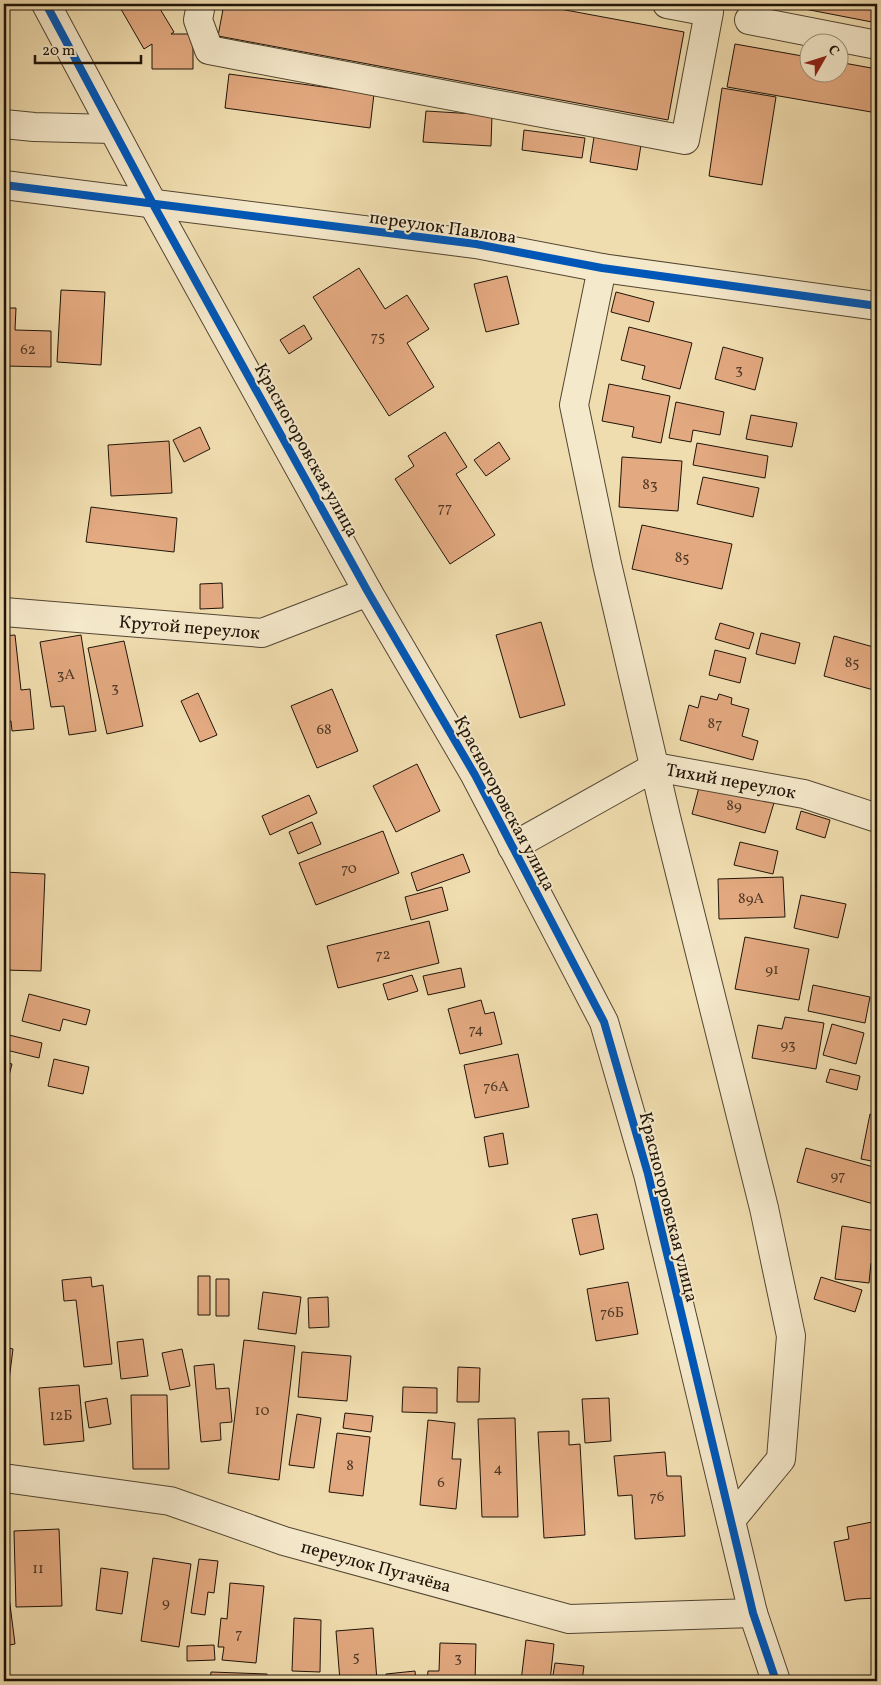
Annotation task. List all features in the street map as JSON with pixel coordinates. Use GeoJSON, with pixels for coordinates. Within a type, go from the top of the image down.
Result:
{"type":"FeatureCollection","features":[{"type":"Feature","properties":{"kind":"street","name":"Красногоровская улица"},"geometry":{"type":"LineString","coordinates":[[46,4],[153,204],[368,592],[474,775],[604,1022],[648,1174],[753,1613],[776,1681]]}},
{"type":"Feature","properties":{"kind":"street"},"geometry":{"type":"LineString","coordinates":[[201,4],[198,20],[209,50],[685,140],[709,12],[667,4]]}},
{"type":"Feature","properties":{"kind":"street"},"geometry":{"type":"LineString","coordinates":[[749,20],[877,45]]}},
{"type":"Feature","properties":{"kind":"street"},"geometry":{"type":"LineString","coordinates":[[4,124],[34,127],[112,129]]}},
{"type":"Feature","properties":{"kind":"street","name":"переулок Павлова"},"geometry":{"type":"LineString","coordinates":[[4,185],[476,244],[602,268],[877,306]]}},
{"type":"Feature","properties":{"kind":"street"},"geometry":{"type":"LineString","coordinates":[[602,268],[574,405],[607,564],[764,1208],[790,1336],[780,1459],[730,1520]]}},
{"type":"Feature","properties":{"kind":"street","name":"Крутой переулок"},"geometry":{"type":"LineString","coordinates":[[4,612],[262,633],[368,592]]}},
{"type":"Feature","properties":{"kind":"street","name":"Тихий переулок"},"geometry":{"type":"LineString","coordinates":[[512,847],[655,767],[804,794],[877,818]]}},
{"type":"Feature","properties":{"kind":"street","name":"переулок Пугачёва"},"geometry":{"type":"LineString","coordinates":[[4,1478],[170,1501],[284,1541],[569,1619],[753,1613]]}},
{"type":"Feature","properties":{"kind":"building"},"geometry":{"type":"Polygon","coordinates":[[[118,4],[157,4],[174,32],[171,34],[193,34],[193,69],[152,69],[152,44],[144,49],[118,4]]]}},
{"type":"Feature","properties":{"kind":"building"},"geometry":{"type":"Polygon","coordinates":[[[224,4],[533,4],[684,32],[668,120],[218,36],[224,4]]]}},
{"type":"Feature","properties":{"kind":"building"},"geometry":{"type":"Polygon","coordinates":[[[779,4],[877,4],[877,23],[779,4]]]}},
{"type":"Feature","properties":{"kind":"building"},"geometry":{"type":"Polygon","coordinates":[[[735,44],[798,55],[798,82],[848,82],[848,64],[877,69],[877,113],[727,87],[735,44]]]}},
{"type":"Feature","properties":{"kind":"building"},"geometry":{"type":"Polygon","coordinates":[[[229,74],[374,94],[370,128],[225,108],[229,74]]]}},
{"type":"Feature","properties":{"kind":"building"},"geometry":{"type":"Polygon","coordinates":[[[722,88],[776,97],[762,185],[709,176],[722,88]]]}},
{"type":"Feature","properties":{"kind":"building"},"geometry":{"type":"Polygon","coordinates":[[[426,111],[492,115],[491,146],[423,142],[426,111]]]}},
{"type":"Feature","properties":{"kind":"building"},"geometry":{"type":"Polygon","coordinates":[[[524,130],[585,138],[582,158],[522,150],[524,130]]]}},
{"type":"Feature","properties":{"kind":"building"},"geometry":{"type":"Polygon","coordinates":[[[594,137],[641,145],[637,170],[590,162],[594,137]]]}},
{"type":"Feature","properties":{"kind":"building"},"geometry":{"type":"Polygon","coordinates":[[[359,268],[385,309],[407,295],[429,329],[407,343],[434,387],[389,416],[313,297],[359,268]]]}},
{"type":"Feature","properties":{"kind":"building"},"geometry":{"type":"Polygon","coordinates":[[[507,276],[519,324],[486,332],[474,284],[507,276]]]}},
{"type":"Feature","properties":{"kind":"building"},"geometry":{"type":"Polygon","coordinates":[[[61,290],[105,292],[101,365],[57,362],[61,290]]]}},
{"type":"Feature","properties":{"kind":"building"},"geometry":{"type":"Polygon","coordinates":[[[616,292],[654,302],[649,322],[611,312],[616,292]]]}},
{"type":"Feature","properties":{"kind":"building"},"geometry":{"type":"Polygon","coordinates":[[[4,308],[16,308],[15,330],[51,331],[51,367],[4,366],[4,308]]]}},
{"type":"Feature","properties":{"kind":"building"},"geometry":{"type":"Polygon","coordinates":[[[304,325],[312,339],[289,354],[280,340],[304,325]]]}},
{"type":"Feature","properties":{"kind":"building"},"geometry":{"type":"Polygon","coordinates":[[[629,327],[692,343],[680,389],[642,379],[645,366],[621,360],[629,327]]]}},
{"type":"Feature","properties":{"kind":"building"},"geometry":{"type":"Polygon","coordinates":[[[723,347],[763,358],[755,390],[715,379],[723,347]]]}},
{"type":"Feature","properties":{"kind":"building"},"geometry":{"type":"Polygon","coordinates":[[[609,384],[670,396],[661,443],[632,437],[634,427],[602,421],[609,384]]]}},
{"type":"Feature","properties":{"kind":"building"},"geometry":{"type":"Polygon","coordinates":[[[676,402],[724,412],[720,435],[693,430],[691,442],[669,438],[676,402]]]}},
{"type":"Feature","properties":{"kind":"building"},"geometry":{"type":"Polygon","coordinates":[[[751,415],[797,423],[792,447],[746,439],[751,415]]]}},
{"type":"Feature","properties":{"kind":"building"},"geometry":{"type":"Polygon","coordinates":[[[200,427],[210,449],[184,462],[173,440],[200,427]]]}},
{"type":"Feature","properties":{"kind":"building"},"geometry":{"type":"Polygon","coordinates":[[[445,432],[467,467],[456,474],[495,535],[450,564],[395,479],[414,466],[408,456],[445,432]]]}},
{"type":"Feature","properties":{"kind":"building"},"geometry":{"type":"Polygon","coordinates":[[[169,441],[172,493],[111,496],[108,445],[169,441]]]}},
{"type":"Feature","properties":{"kind":"building"},"geometry":{"type":"Polygon","coordinates":[[[499,442],[510,459],[486,476],[474,460],[499,442]]]}},
{"type":"Feature","properties":{"kind":"building"},"geometry":{"type":"Polygon","coordinates":[[[697,443],[768,456],[765,478],[693,465],[697,443]]]}},
{"type":"Feature","properties":{"kind":"building"},"geometry":{"type":"Polygon","coordinates":[[[622,457],[682,461],[678,511],[619,507],[622,457]]]}},
{"type":"Feature","properties":{"kind":"building"},"geometry":{"type":"Polygon","coordinates":[[[703,477],[759,488],[753,517],[697,504],[703,477]]]}},
{"type":"Feature","properties":{"kind":"building"},"geometry":{"type":"Polygon","coordinates":[[[91,507],[177,518],[174,552],[86,542],[91,507]]]}},
{"type":"Feature","properties":{"kind":"building"},"geometry":{"type":"Polygon","coordinates":[[[642,525],[732,544],[722,589],[632,569],[642,525]]]}},
{"type":"Feature","properties":{"kind":"building"},"geometry":{"type":"Polygon","coordinates":[[[222,583],[223,608],[200,609],[200,584],[222,583]]]}},
{"type":"Feature","properties":{"kind":"building"},"geometry":{"type":"Polygon","coordinates":[[[541,622],[565,705],[520,718],[496,635],[541,622]]]}},
{"type":"Feature","properties":{"kind":"building"},"geometry":{"type":"Polygon","coordinates":[[[720,623],[754,633],[749,649],[715,639],[720,623]]]}},
{"type":"Feature","properties":{"kind":"building"},"geometry":{"type":"Polygon","coordinates":[[[761,633],[800,643],[795,664],[756,654],[761,633]]]}},
{"type":"Feature","properties":{"kind":"building"},"geometry":{"type":"Polygon","coordinates":[[[15,635],[21,690],[30,689],[34,729],[12,731],[11,721],[4,722],[4,636],[15,635]]]}},
{"type":"Feature","properties":{"kind":"building"},"geometry":{"type":"Polygon","coordinates":[[[81,635],[96,731],[69,735],[64,706],[51,707],[40,642],[81,635]]]}},
{"type":"Feature","properties":{"kind":"building"},"geometry":{"type":"Polygon","coordinates":[[[834,636],[877,648],[877,691],[824,676],[834,636]]]}},
{"type":"Feature","properties":{"kind":"building"},"geometry":{"type":"Polygon","coordinates":[[[124,641],[143,726],[107,734],[88,648],[124,641]]]}},
{"type":"Feature","properties":{"kind":"building"},"geometry":{"type":"Polygon","coordinates":[[[715,650],[746,658],[740,683],[709,675],[715,650]]]}},
{"type":"Feature","properties":{"kind":"building"},"geometry":{"type":"Polygon","coordinates":[[[332,689],[358,751],[317,768],[291,706],[332,689]]]}},
{"type":"Feature","properties":{"kind":"building"},"geometry":{"type":"Polygon","coordinates":[[[198,693],[217,735],[200,742],[181,701],[198,693]]]}},
{"type":"Feature","properties":{"kind":"building"},"geometry":{"type":"Polygon","coordinates":[[[719,694],[732,698],[731,704],[749,709],[742,736],[758,741],[753,760],[680,740],[689,705],[698,708],[701,696],[717,700],[719,694]]]}},
{"type":"Feature","properties":{"kind":"building"},"geometry":{"type":"Polygon","coordinates":[[[417,764],[440,811],[396,832],[373,786],[417,764]]]}},
{"type":"Feature","properties":{"kind":"building"},"geometry":{"type":"Polygon","coordinates":[[[702,776],[776,796],[765,833],[692,814],[702,776]]]}},
{"type":"Feature","properties":{"kind":"building"},"geometry":{"type":"Polygon","coordinates":[[[309,795],[317,813],[270,835],[262,816],[309,795]]]}},
{"type":"Feature","properties":{"kind":"building"},"geometry":{"type":"Polygon","coordinates":[[[801,811],[830,820],[825,838],[796,829],[801,811]]]}},
{"type":"Feature","properties":{"kind":"building"},"geometry":{"type":"Polygon","coordinates":[[[312,822],[321,844],[298,854],[289,832],[312,822]]]}},
{"type":"Feature","properties":{"kind":"building"},"geometry":{"type":"Polygon","coordinates":[[[383,831],[399,873],[316,905],[299,863],[383,831]]]}},
{"type":"Feature","properties":{"kind":"building"},"geometry":{"type":"Polygon","coordinates":[[[740,842],[778,851],[773,874],[734,865],[740,842]]]}},
{"type":"Feature","properties":{"kind":"building"},"geometry":{"type":"Polygon","coordinates":[[[463,854],[470,872],[417,891],[411,873],[463,854]]]}},
{"type":"Feature","properties":{"kind":"building"},"geometry":{"type":"Polygon","coordinates":[[[4,872],[45,874],[41,971],[4,970],[4,872]]]}},
{"type":"Feature","properties":{"kind":"building"},"geometry":{"type":"Polygon","coordinates":[[[783,877],[785,917],[719,919],[718,879],[783,877]]]}},
{"type":"Feature","properties":{"kind":"building"},"geometry":{"type":"Polygon","coordinates":[[[442,887],[448,910],[411,920],[405,897],[442,887]]]}},
{"type":"Feature","properties":{"kind":"building"},"geometry":{"type":"Polygon","coordinates":[[[801,895],[846,904],[838,938],[794,928],[801,895]]]}},
{"type":"Feature","properties":{"kind":"building"},"geometry":{"type":"Polygon","coordinates":[[[429,921],[439,963],[338,988],[327,946],[429,921]]]}},
{"type":"Feature","properties":{"kind":"building"},"geometry":{"type":"Polygon","coordinates":[[[745,937],[809,949],[799,1000],[735,989],[745,937]]]}},
{"type":"Feature","properties":{"kind":"building"},"geometry":{"type":"Polygon","coordinates":[[[461,968],[465,987],[428,995],[423,976],[461,968]]]}},
{"type":"Feature","properties":{"kind":"building"},"geometry":{"type":"Polygon","coordinates":[[[412,975],[418,991],[388,1000],[383,984],[412,975]]]}},
{"type":"Feature","properties":{"kind":"building"},"geometry":{"type":"Polygon","coordinates":[[[813,985],[870,997],[865,1023],[808,1011],[813,985]]]}},
{"type":"Feature","properties":{"kind":"building"},"geometry":{"type":"Polygon","coordinates":[[[29,994],[90,1010],[86,1025],[63,1019],[60,1031],[22,1021],[29,994]]]}},
{"type":"Feature","properties":{"kind":"building"},"geometry":{"type":"Polygon","coordinates":[[[481,1000],[485,1014],[494,1012],[502,1044],[460,1054],[448,1009],[481,1000]]]}},
{"type":"Feature","properties":{"kind":"building"},"geometry":{"type":"Polygon","coordinates":[[[785,1017],[824,1023],[816,1069],[752,1058],[758,1025],[782,1029],[785,1017]]]}},
{"type":"Feature","properties":{"kind":"building"},"geometry":{"type":"Polygon","coordinates":[[[832,1024],[864,1033],[856,1064],[823,1055],[832,1024]]]}},
{"type":"Feature","properties":{"kind":"building"},"geometry":{"type":"Polygon","coordinates":[[[9,1035],[42,1043],[39,1058],[6,1050],[9,1035]]]}},
{"type":"Feature","properties":{"kind":"building"},"geometry":{"type":"Polygon","coordinates":[[[518,1054],[529,1107],[475,1118],[464,1065],[518,1054]]]}},
{"type":"Feature","properties":{"kind":"building"},"geometry":{"type":"Polygon","coordinates":[[[54,1059],[89,1067],[83,1094],[48,1086],[54,1059]]]}},
{"type":"Feature","properties":{"kind":"building"},"geometry":{"type":"Polygon","coordinates":[[[4,1062],[12,1064],[4,1095],[4,1062]]]}},
{"type":"Feature","properties":{"kind":"building"},"geometry":{"type":"Polygon","coordinates":[[[830,1069],[860,1076],[857,1090],[826,1082],[830,1069]]]}},
{"type":"Feature","properties":{"kind":"building"},"geometry":{"type":"Polygon","coordinates":[[[870,1114],[877,1116],[877,1162],[861,1159],[870,1114]]]}},
{"type":"Feature","properties":{"kind":"building"},"geometry":{"type":"Polygon","coordinates":[[[503,1133],[508,1164],[489,1167],[484,1137],[503,1133]]]}},
{"type":"Feature","properties":{"kind":"building"},"geometry":{"type":"Polygon","coordinates":[[[806,1148],[877,1168],[877,1205],[797,1182],[806,1148]]]}},
{"type":"Feature","properties":{"kind":"building"},"geometry":{"type":"Polygon","coordinates":[[[597,1214],[604,1249],[580,1255],[572,1219],[597,1214]]]}},
{"type":"Feature","properties":{"kind":"building"},"geometry":{"type":"Polygon","coordinates":[[[842,1226],[877,1231],[877,1264],[871,1263],[869,1283],[835,1279],[842,1226]]]}},
{"type":"Feature","properties":{"kind":"building"},"geometry":{"type":"Polygon","coordinates":[[[198,1276],[210,1276],[210,1315],[198,1315],[198,1276]]]}},
{"type":"Feature","properties":{"kind":"building"},"geometry":{"type":"Polygon","coordinates":[[[91,1277],[92,1287],[103,1285],[112,1364],[84,1367],[76,1300],[64,1301],[62,1280],[91,1277]]]}},
{"type":"Feature","properties":{"kind":"building"},"geometry":{"type":"Polygon","coordinates":[[[821,1277],[862,1290],[855,1312],[814,1299],[821,1277]]]}},
{"type":"Feature","properties":{"kind":"building"},"geometry":{"type":"Polygon","coordinates":[[[216,1279],[229,1279],[229,1316],[216,1316],[216,1279]]]}},
{"type":"Feature","properties":{"kind":"building"},"geometry":{"type":"Polygon","coordinates":[[[628,1282],[638,1334],[596,1341],[587,1289],[628,1282]]]}},
{"type":"Feature","properties":{"kind":"building"},"geometry":{"type":"Polygon","coordinates":[[[263,1292],[301,1297],[296,1334],[258,1329],[263,1292]]]}},
{"type":"Feature","properties":{"kind":"building"},"geometry":{"type":"Polygon","coordinates":[[[328,1297],[329,1327],[309,1328],[308,1298],[328,1297]]]}},
{"type":"Feature","properties":{"kind":"building"},"geometry":{"type":"Polygon","coordinates":[[[143,1339],[148,1376],[121,1379],[117,1342],[143,1339]]]}},
{"type":"Feature","properties":{"kind":"building"},"geometry":{"type":"Polygon","coordinates":[[[244,1340],[295,1346],[279,1480],[228,1473],[244,1340]]]}},
{"type":"Feature","properties":{"kind":"building"},"geometry":{"type":"Polygon","coordinates":[[[4,1347],[13,1349],[8,1388],[4,1388],[4,1347]]]}},
{"type":"Feature","properties":{"kind":"building"},"geometry":{"type":"Polygon","coordinates":[[[182,1349],[190,1386],[170,1390],[162,1353],[182,1349]]]}},
{"type":"Feature","properties":{"kind":"building"},"geometry":{"type":"Polygon","coordinates":[[[302,1352],[351,1356],[347,1401],[298,1397],[302,1352]]]}},
{"type":"Feature","properties":{"kind":"building"},"geometry":{"type":"Polygon","coordinates":[[[214,1364],[216,1389],[229,1388],[232,1422],[220,1423],[221,1440],[201,1442],[194,1366],[214,1364]]]}},
{"type":"Feature","properties":{"kind":"building"},"geometry":{"type":"Polygon","coordinates":[[[458,1367],[480,1368],[479,1402],[457,1402],[458,1367]]]}},
{"type":"Feature","properties":{"kind":"building"},"geometry":{"type":"Polygon","coordinates":[[[79,1385],[84,1441],[44,1445],[39,1388],[79,1385]]]}},
{"type":"Feature","properties":{"kind":"building"},"geometry":{"type":"Polygon","coordinates":[[[403,1387],[437,1388],[437,1413],[402,1412],[403,1387]]]}},
{"type":"Feature","properties":{"kind":"building"},"geometry":{"type":"Polygon","coordinates":[[[131,1395],[167,1395],[169,1469],[133,1469],[131,1395]]]}},
{"type":"Feature","properties":{"kind":"building"},"geometry":{"type":"Polygon","coordinates":[[[107,1398],[111,1424],[89,1428],[85,1402],[107,1398]]]}},
{"type":"Feature","properties":{"kind":"building"},"geometry":{"type":"Polygon","coordinates":[[[609,1398],[611,1441],[585,1443],[582,1399],[609,1398]]]}},
{"type":"Feature","properties":{"kind":"building"},"geometry":{"type":"Polygon","coordinates":[[[345,1413],[373,1416],[371,1432],[343,1428],[345,1413]]]}},
{"type":"Feature","properties":{"kind":"building"},"geometry":{"type":"Polygon","coordinates":[[[297,1414],[321,1418],[314,1468],[289,1465],[297,1414]]]}},
{"type":"Feature","properties":{"kind":"building"},"geometry":{"type":"Polygon","coordinates":[[[515,1418],[518,1517],[482,1517],[478,1419],[515,1418]]]}},
{"type":"Feature","properties":{"kind":"building"},"geometry":{"type":"Polygon","coordinates":[[[428,1420],[455,1423],[452,1459],[461,1459],[456,1509],[420,1505],[428,1420]]]}},
{"type":"Feature","properties":{"kind":"building"},"geometry":{"type":"Polygon","coordinates":[[[569,1431],[569,1445],[580,1444],[585,1535],[544,1538],[538,1432],[569,1431]]]}},
{"type":"Feature","properties":{"kind":"building"},"geometry":{"type":"Polygon","coordinates":[[[337,1433],[370,1437],[363,1496],[329,1492],[337,1433]]]}},
{"type":"Feature","properties":{"kind":"building"},"geometry":{"type":"Polygon","coordinates":[[[665,1452],[667,1476],[681,1476],[685,1536],[635,1539],[632,1495],[618,1496],[614,1456],[665,1452]]]}},
{"type":"Feature","properties":{"kind":"building"},"geometry":{"type":"Polygon","coordinates":[[[4,1518],[7,1556],[4,1556],[4,1518]]]}},
{"type":"Feature","properties":{"kind":"building"},"geometry":{"type":"Polygon","coordinates":[[[877,1521],[877,1598],[845,1601],[834,1542],[849,1539],[847,1527],[877,1521]]]}},
{"type":"Feature","properties":{"kind":"building"},"geometry":{"type":"Polygon","coordinates":[[[59,1529],[62,1606],[16,1607],[14,1531],[59,1529]]]}},
{"type":"Feature","properties":{"kind":"building"},"geometry":{"type":"Polygon","coordinates":[[[153,1558],[191,1564],[179,1647],[141,1641],[153,1558]]]}},
{"type":"Feature","properties":{"kind":"building"},"geometry":{"type":"Polygon","coordinates":[[[199,1559],[218,1561],[214,1593],[208,1592],[205,1615],[191,1613],[199,1559]]]}},
{"type":"Feature","properties":{"kind":"building"},"geometry":{"type":"Polygon","coordinates":[[[101,1568],[128,1572],[122,1614],[96,1610],[101,1568]]]}},
{"type":"Feature","properties":{"kind":"building"},"geometry":{"type":"Polygon","coordinates":[[[4,1573],[6,1573],[15,1644],[4,1646],[4,1573]]]}},
{"type":"Feature","properties":{"kind":"building"},"geometry":{"type":"Polygon","coordinates":[[[230,1583],[264,1586],[256,1663],[222,1660],[224,1647],[218,1647],[221,1618],[227,1619],[230,1583]]]}},
{"type":"Feature","properties":{"kind":"building"},"geometry":{"type":"Polygon","coordinates":[[[294,1618],[321,1620],[320,1672],[292,1671],[294,1618]]]}},
{"type":"Feature","properties":{"kind":"building"},"geometry":{"type":"Polygon","coordinates":[[[373,1628],[377,1681],[340,1681],[336,1631],[373,1628]]]}},
{"type":"Feature","properties":{"kind":"building"},"geometry":{"type":"Polygon","coordinates":[[[526,1640],[554,1644],[550,1681],[521,1681],[526,1640]]]}},
{"type":"Feature","properties":{"kind":"building"},"geometry":{"type":"Polygon","coordinates":[[[440,1643],[476,1644],[475,1681],[427,1681],[428,1671],[439,1671],[440,1643]]]}},
{"type":"Feature","properties":{"kind":"building"},"geometry":{"type":"Polygon","coordinates":[[[214,1645],[215,1660],[187,1661],[187,1646],[214,1645]]]}},
{"type":"Feature","properties":{"kind":"building"},"geometry":{"type":"Polygon","coordinates":[[[555,1663],[584,1666],[582,1681],[552,1681],[555,1663]]]}},
{"type":"Feature","properties":{"kind":"building"},"geometry":{"type":"Polygon","coordinates":[[[415,1671],[416,1681],[386,1681],[386,1674],[415,1671]]]}},
{"type":"Feature","properties":{"kind":"building"},"geometry":{"type":"Polygon","coordinates":[[[211,1672],[267,1674],[267,1681],[210,1681],[211,1672]]]}},
{"type":"Feature","properties":{"kind":"cycle path"},"geometry":{"type":"LineString","coordinates":[[46,4],[153,204],[368,592],[475,775],[604,1022],[648,1174],[753,1613],[776,1681]]}},
{"type":"Feature","properties":{"kind":"cycle path"},"geometry":{"type":"LineString","coordinates":[[4,185],[476,244],[602,268],[877,306]]}}]}
